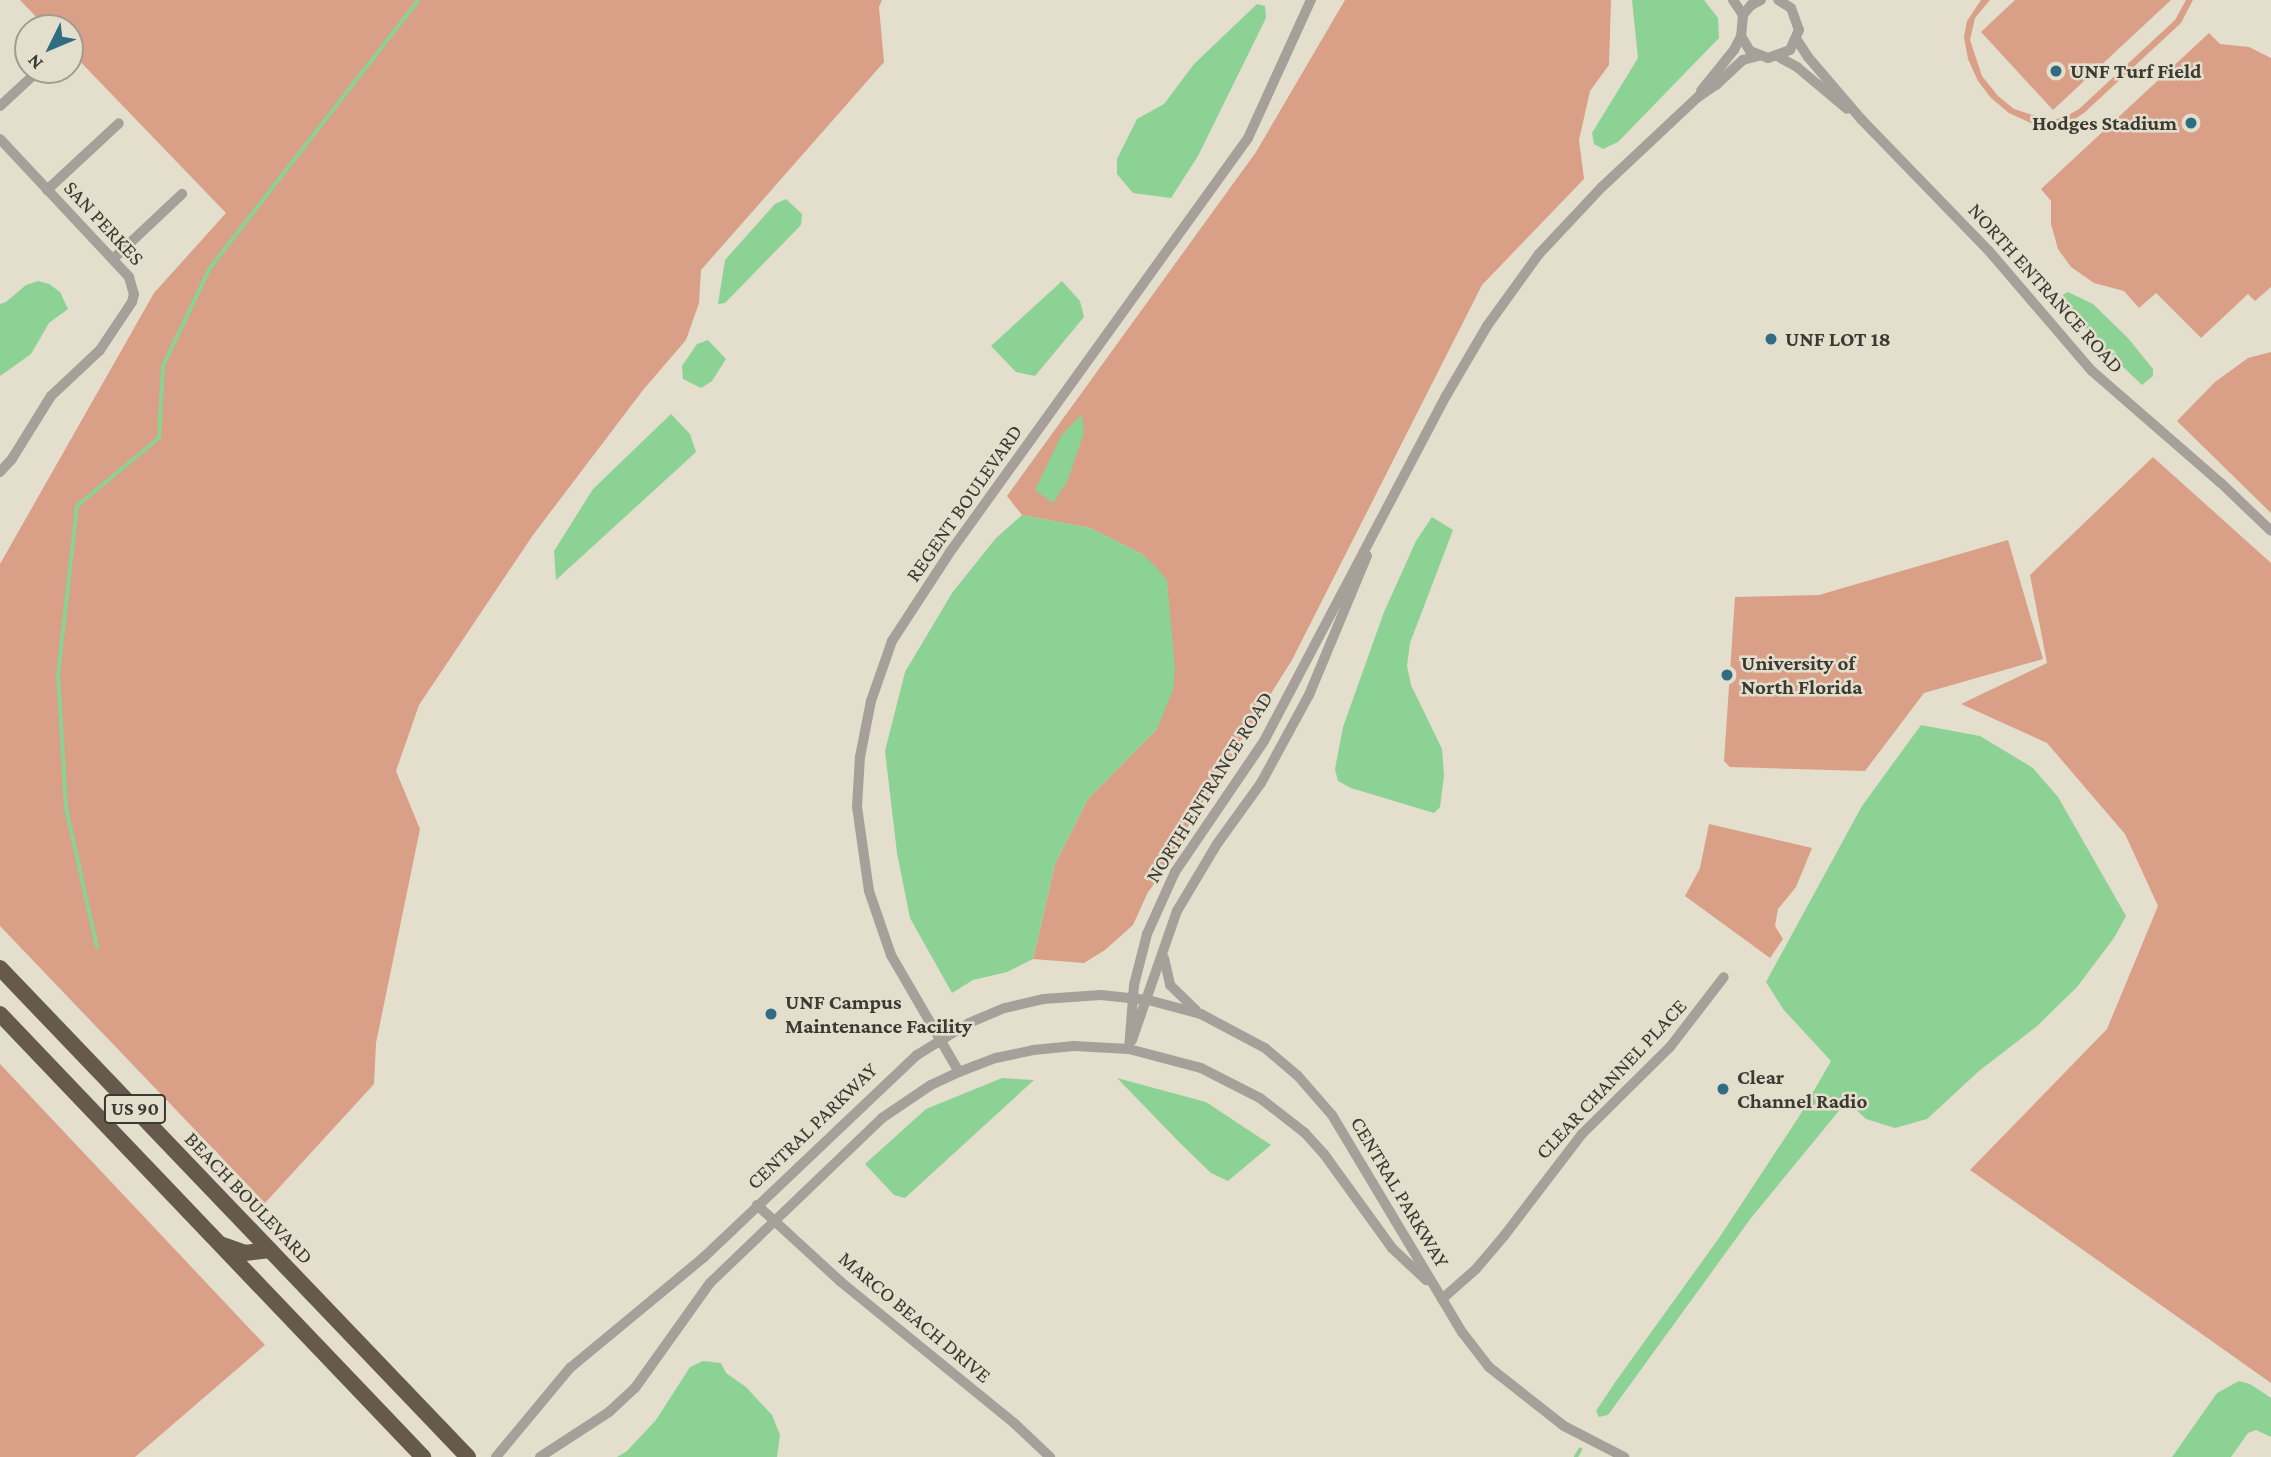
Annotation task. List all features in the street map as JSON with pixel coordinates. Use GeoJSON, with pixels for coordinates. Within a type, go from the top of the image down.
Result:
{"type":"FeatureCollection","features":[{"type":"Feature","properties":{"kind":"highway","name":"BEACH BOULEVARD"},"geometry":{"type":"LineString","coordinates":[[0,968],[468,1457]]}},
{"type":"Feature","properties":{"kind":"highway","name":"US 90"},"geometry":{"type":"LineString","coordinates":[[0,1014],[423,1457]]}},
{"type":"Feature","properties":{"kind":"highway"},"geometry":{"type":"LineString","coordinates":[[218,1243],[245,1253],[270,1250]]}},
{"type":"Feature","properties":{"kind":"highway"},"geometry":{"type":"LineString","coordinates":[[259,1286],[259,1272],[270,1250]]}},
{"type":"Feature","properties":{"kind":"street","name":"REGENT BOULEVARD"},"geometry":{"type":"LineString","coordinates":[[959,1072],[891,955],[869,891],[857,807],[860,757],[871,701],[892,641],[950,552],[1248,138],[1311,0]]}},
{"type":"Feature","properties":{"kind":"street"},"geometry":{"type":"LineString","coordinates":[[1733,0],[1743,15]]}},
{"type":"Feature","properties":{"kind":"street"},"geometry":{"type":"LineString","coordinates":[[1698,97],[1734,50],[1741,36],[1743,15],[1751,5],[1761,0]]}},
{"type":"Feature","properties":{"kind":"street"},"geometry":{"type":"LineString","coordinates":[[1778,0],[1796,15],[1799,30],[1797,40],[1790,50],[1779,57]]}},
{"type":"Feature","properties":{"kind":"street"},"geometry":{"type":"LineString","coordinates":[[1741,36],[1750,51],[1758,56]]}},
{"type":"Feature","properties":{"kind":"street"},"geometry":{"type":"LineString","coordinates":[[1797,40],[1808,57],[1861,119]]}},
{"type":"Feature","properties":{"kind":"street"},"geometry":{"type":"LineString","coordinates":[[1698,97],[1743,60],[1758,56],[1779,57],[1797,67],[1861,119]]}},
{"type":"Feature","properties":{"kind":"street"},"geometry":{"type":"LineString","coordinates":[[0,106],[24,84]]}},
{"type":"Feature","properties":{"kind":"street","name":"NORTH ENTRANCE ROAD"},"geometry":{"type":"LineString","coordinates":[[1129,1049],[1132,997],[1147,933],[1175,872],[1261,745],[1471,351],[1521,277],[1602,187],[1698,97]]}},
{"type":"Feature","properties":{"kind":"street","name":"NORTH ENTRANCE ROAD"},"geometry":{"type":"LineString","coordinates":[[1861,119],[1989,251],[2092,371],[2221,482],[2271,531]]}},
{"type":"Feature","properties":{"kind":"street"},"geometry":{"type":"LineString","coordinates":[[47,190],[119,124]]}},
{"type":"Feature","properties":{"kind":"street","name":"SAN PERKES"},"geometry":{"type":"LineString","coordinates":[[0,139],[113,259],[134,285],[132,302],[100,350],[51,396],[12,459],[0,472]]}},
{"type":"Feature","properties":{"kind":"street"},"geometry":{"type":"LineString","coordinates":[[113,259],[182,194]]}},
{"type":"Feature","properties":{"kind":"street"},"geometry":{"type":"LineString","coordinates":[[0,453],[12,459]]}},
{"type":"Feature","properties":{"kind":"street","name":"NORTH ENTRANCE ROAD"},"geometry":{"type":"LineString","coordinates":[[1129,1049],[1177,911],[1191,885],[1261,783],[1287,736],[1343,621],[1377,529]]}},
{"type":"Feature","properties":{"kind":"street"},"geometry":{"type":"LineString","coordinates":[[1261,745],[1279,736],[1287,736]]}},
{"type":"Feature","properties":{"kind":"street"},"geometry":{"type":"LineString","coordinates":[[1164,949],[1164,964],[1170,985],[1201,1014]]}},
{"type":"Feature","properties":{"kind":"street","name":"CLEAR CHANNEL PLACE"},"geometry":{"type":"LineString","coordinates":[[1442,1299],[1476,1269],[1589,1127],[1670,1047],[1724,977]]}},
{"type":"Feature","properties":{"kind":"street","name":"CENTRAL PARKWAY"},"geometry":{"type":"LineString","coordinates":[[496,1457],[570,1368],[703,1258],[896,1072],[940,1039],[1004,1009],[1043,999],[1101,995],[1148,1000],[1201,1014],[1265,1048],[1298,1076],[1332,1115],[1462,1332],[1489,1367],[1564,1426],[1624,1457]]}},
{"type":"Feature","properties":{"kind":"street","name":"CENTRAL PARKWAY"},"geometry":{"type":"LineString","coordinates":[[540,1457],[609,1412],[635,1388],[710,1283],[882,1118],[930,1085],[959,1072],[996,1058],[1034,1050],[1084,1046],[1129,1049],[1201,1068],[1234,1083],[1283,1114],[1324,1154],[1392,1248],[1436,1289]]}},
{"type":"Feature","properties":{"kind":"street","name":"MARCO BEACH DRIVE"},"geometry":{"type":"LineString","coordinates":[[757,1205],[841,1282],[1005,1415],[1050,1457]]}},
{"type":"Feature","properties":{"kind":"shaded area"},"geometry":{"type":"Polygon","coordinates":[[[20,0],[882,0],[879,7],[884,62],[701,270],[699,303],[686,340],[643,390],[533,535],[419,705],[396,771],[420,829],[376,1043],[374,1084],[265,1203],[0,926],[0,564],[154,293],[226,213],[84,66],[84,14],[34,14],[20,0]]]}},
{"type":"Feature","properties":{"kind":"shaded area"},"geometry":{"type":"Polygon","coordinates":[[[1345,0],[1611,0],[1609,65],[1590,91],[1579,140],[1584,179],[1482,285],[1292,660],[1191,821],[1167,867],[1148,892],[1133,925],[1105,950],[1084,963],[1033,959],[1055,864],[1088,799],[1157,729],[1167,580],[1142,554],[1090,528],[1022,515],[1007,496],[1256,152],[1345,0]]]}},
{"type":"Feature","properties":{"kind":"shaded area"},"geometry":{"type":"Polygon","coordinates":[[[1632,0],[1704,0],[1718,18],[1719,38],[1618,142],[1603,149],[1594,144],[1592,133],[1638,58],[1632,0]]]}},
{"type":"Feature","properties":{"kind":"shaded area"},"geometry":{"type":"Polygon","coordinates":[[[1981,0],[1990,0],[1975,18],[1970,40],[1982,76],[1998,96],[2014,109],[2048,120],[2063,118],[2079,109],[2175,20],[2186,0],[2193,0],[2181,23],[2084,113],[2067,124],[2049,127],[2035,125],[2009,113],[1991,98],[1978,81],[1968,59],[1964,37],[1967,21],[1981,0]]]}},
{"type":"Feature","properties":{"kind":"shaded area","name":"UNF Turf Field"},"geometry":{"type":"Polygon","coordinates":[[[2015,0],[2171,0],[2053,110],[1981,32],[2015,0]]]}},
{"type":"Feature","properties":{"kind":"shaded area"},"geometry":{"type":"Polygon","coordinates":[[[1257,4],[1265,6],[1266,18],[1198,156],[1171,198],[1133,193],[1117,174],[1117,159],[1137,119],[1164,104],[1194,64],[1257,4]]]}},
{"type":"Feature","properties":{"kind":"shaded area","name":"Hodges Stadium"},"geometry":{"type":"Polygon","coordinates":[[[2209,33],[2220,44],[2249,47],[2271,58],[2271,287],[2255,301],[2248,294],[2201,338],[2156,293],[2139,308],[2124,291],[2094,283],[2071,267],[2058,249],[2051,224],[2051,201],[2041,189],[2209,33]]]}},
{"type":"Feature","properties":{"kind":"shaded area"},"geometry":{"type":"Polygon","coordinates":[[[786,199],[802,214],[801,225],[725,303],[718,304],[725,260],[775,204],[786,199]]]}},
{"type":"Feature","properties":{"kind":"shaded area"},"geometry":{"type":"Polygon","coordinates":[[[38,281],[49,284],[60,292],[68,309],[49,323],[31,354],[0,376],[0,304],[26,285],[38,281]]]}},
{"type":"Feature","properties":{"kind":"shaded area"},"geometry":{"type":"Polygon","coordinates":[[[1062,281],[1080,301],[1084,317],[1035,376],[1016,372],[991,346],[1062,281]]]}},
{"type":"Feature","properties":{"kind":"shaded area"},"geometry":{"type":"Polygon","coordinates":[[[2068,292],[2093,304],[2128,338],[2153,369],[2153,376],[2142,385],[2095,340],[2059,297],[2068,292]]]}},
{"type":"Feature","properties":{"kind":"shaded area"},"geometry":{"type":"Polygon","coordinates":[[[708,340],[726,359],[712,381],[701,388],[683,379],[682,366],[697,344],[708,340]]]}},
{"type":"Feature","properties":{"kind":"shaded area"},"geometry":{"type":"Polygon","coordinates":[[[2271,352],[2271,513],[2177,421],[2215,382],[2248,358],[2271,352]]]}},
{"type":"Feature","properties":{"kind":"shaded area"},"geometry":{"type":"Polygon","coordinates":[[[671,414],[690,434],[696,452],[556,580],[554,551],[593,489],[671,414]]]}},
{"type":"Feature","properties":{"kind":"shaded area"},"geometry":{"type":"Polygon","coordinates":[[[1082,414],[1084,433],[1067,482],[1053,503],[1035,490],[1061,436],[1082,414]]]}},
{"type":"Feature","properties":{"kind":"shaded area"},"geometry":{"type":"Polygon","coordinates":[[[2153,457],[2271,563],[2271,1383],[1970,1170],[2107,1029],[2158,906],[2125,834],[2047,743],[1961,704],[2047,663],[2030,575],[2153,457]]]}},
{"type":"Feature","properties":{"kind":"shaded area"},"geometry":{"type":"Polygon","coordinates":[[[1022,515],[1090,528],[1142,554],[1155,566],[1167,580],[1175,668],[1173,690],[1157,729],[1088,799],[1055,864],[1033,959],[1007,972],[973,980],[952,993],[910,918],[897,853],[885,751],[905,672],[952,593],[996,538],[1022,515]]]}},
{"type":"Feature","properties":{"kind":"shaded area"},"geometry":{"type":"Polygon","coordinates":[[[1432,517],[1453,530],[1410,643],[1407,666],[1411,685],[1442,749],[1444,776],[1440,807],[1434,813],[1351,788],[1338,781],[1335,769],[1343,727],[1384,612],[1416,541],[1432,517]]]}},
{"type":"Feature","properties":{"kind":"shaded area"},"geometry":{"type":"Polygon","coordinates":[[[2008,540],[2043,659],[1924,693],[1865,771],[1730,767],[1724,761],[1735,597],[1819,595],[2008,540]]]}},
{"type":"Feature","properties":{"kind":"shaded area"},"geometry":{"type":"Polygon","coordinates":[[[1921,725],[1980,736],[2033,768],[2058,797],[2126,916],[2114,938],[2077,987],[2036,1027],[1979,1071],[1927,1119],[1895,1128],[1866,1119],[1847,1101],[1751,1218],[1608,1415],[1599,1417],[1596,1411],[1719,1238],[1800,1115],[1831,1061],[1783,1009],[1766,982],[1862,806],[1921,725]]]}},
{"type":"Feature","properties":{"kind":"shaded area"},"geometry":{"type":"Polygon","coordinates":[[[1709,824],[1812,848],[1796,887],[1778,909],[1775,926],[1783,939],[1770,958],[1685,896],[1700,868],[1709,824]]]}},
{"type":"Feature","properties":{"kind":"shaded area"},"geometry":{"type":"Polygon","coordinates":[[[0,1064],[265,1345],[135,1457],[0,1457],[0,1064]]]}},
{"type":"Feature","properties":{"kind":"shaded area"},"geometry":{"type":"Polygon","coordinates":[[[1002,1078],[1034,1080],[905,1198],[894,1195],[865,1164],[926,1109],[1002,1078]]]}},
{"type":"Feature","properties":{"kind":"shaded area"},"geometry":{"type":"Polygon","coordinates":[[[1117,1078],[1206,1102],[1271,1145],[1228,1181],[1211,1173],[1117,1078]]]}},
{"type":"Feature","properties":{"kind":"shaded area"},"geometry":{"type":"Polygon","coordinates":[[[703,1361],[721,1363],[726,1373],[746,1387],[772,1415],[780,1435],[777,1457],[617,1457],[627,1451],[656,1420],[690,1367],[703,1361]]]}},
{"type":"Feature","properties":{"kind":"shaded area"},"geometry":{"type":"Polygon","coordinates":[[[2239,1381],[2250,1384],[2271,1398],[2271,1437],[2256,1430],[2248,1433],[2231,1457],[2172,1457],[2217,1393],[2239,1381]]]}},
{"type":"Feature","properties":{"kind":"waterway"},"geometry":{"type":"LineString","coordinates":[[97,948],[66,808],[58,675],[77,506],[159,438],[163,366],[210,268],[419,0]]}},
{"type":"Feature","properties":{"kind":"waterway"},"geometry":{"type":"LineString","coordinates":[[1576,1457],[1580,1450]]}},
{"type":"Feature","properties":{"kind":"place","name":"UNF Turf Field"},"geometry":{"type":"Point","coordinates":[2056,71]}},
{"type":"Feature","properties":{"kind":"place","name":"Hodges Stadium"},"geometry":{"type":"Point","coordinates":[2191,123]}},
{"type":"Feature","properties":{"kind":"place","name":"UNF LOT 18"},"geometry":{"type":"Point","coordinates":[1771,339]}},
{"type":"Feature","properties":{"kind":"place","name":"University of North Florida"},"geometry":{"type":"Point","coordinates":[1727,675]}},
{"type":"Feature","properties":{"kind":"place","name":"UNF Campus Maintenance Facility"},"geometry":{"type":"Point","coordinates":[771,1014]}},
{"type":"Feature","properties":{"kind":"place","name":"Clear Channel Radio"},"geometry":{"type":"Point","coordinates":[1723,1089]}}]}
